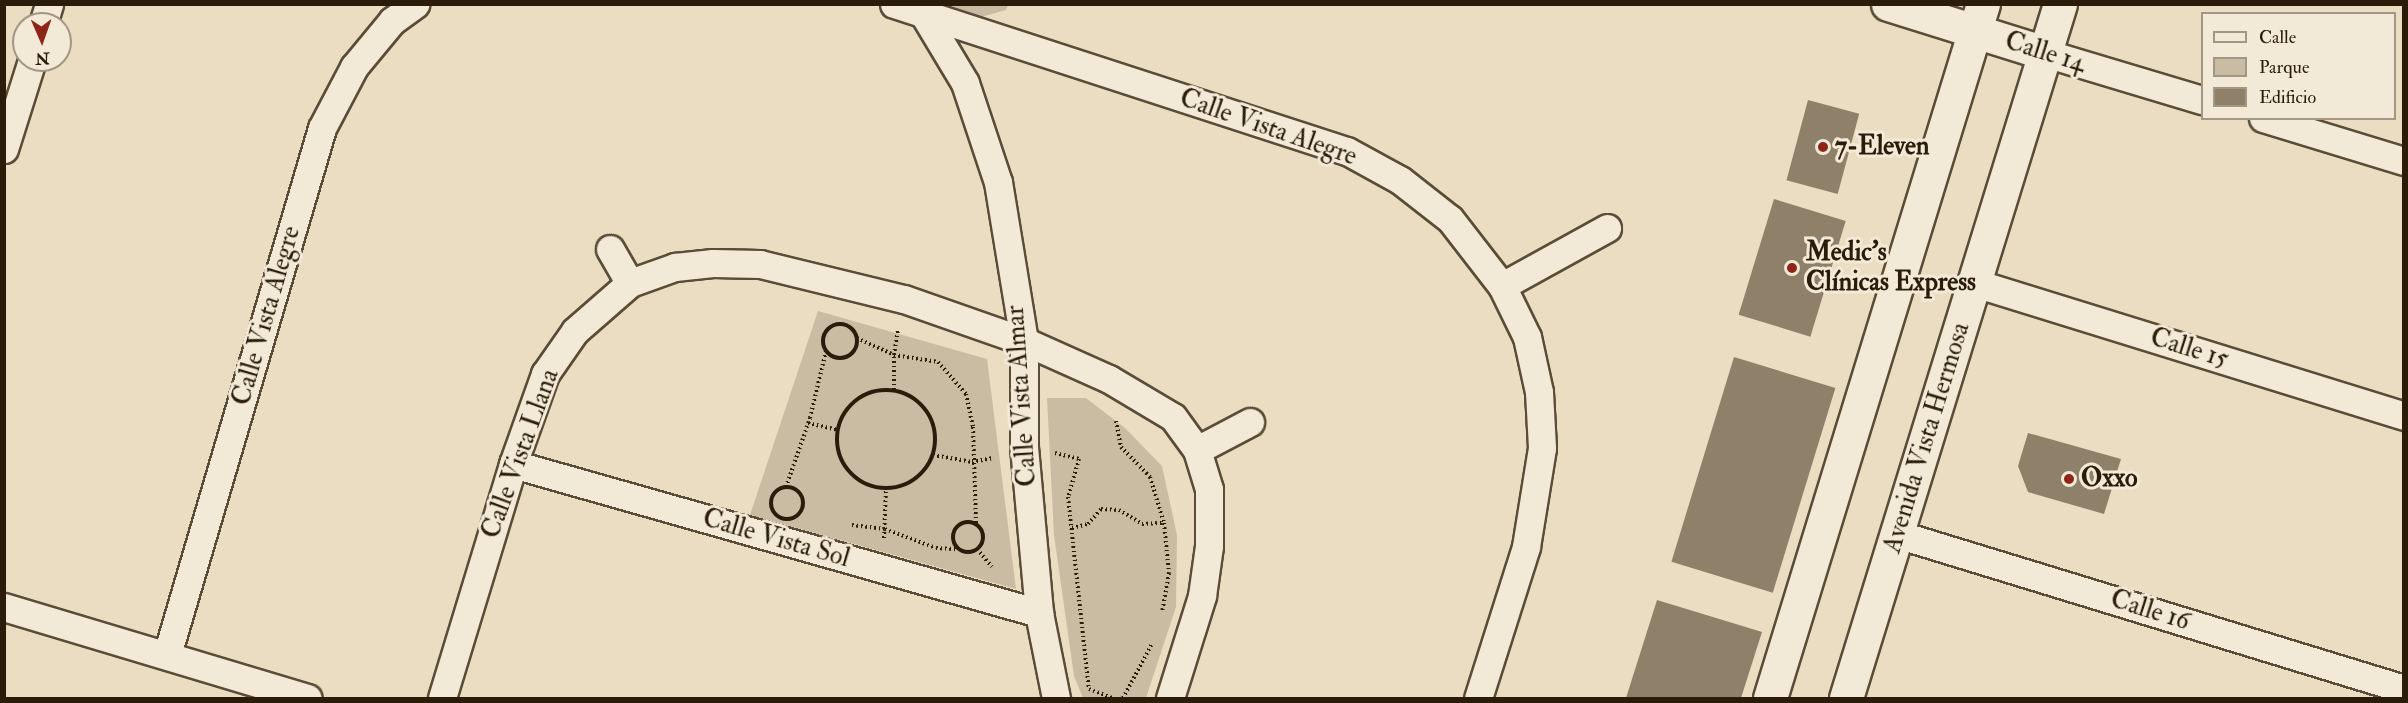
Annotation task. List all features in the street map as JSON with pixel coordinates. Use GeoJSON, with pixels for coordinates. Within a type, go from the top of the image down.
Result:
{"type":"FeatureCollection","features":[{"type":"Feature","properties":{"kind":"street","name":"Calle Vista Alegre"},"geometry":{"type":"LineString","coordinates":[[167,655],[322,128],[354,67],[392,21],[415,4]]}},
{"type":"Feature","properties":{"kind":"street","name":"Calle Vista Alegre"},"geometry":{"type":"LineString","coordinates":[[894,4],[921,10],[1347,152],[1400,180],[1450,219],[1502,286],[1527,337],[1539,392],[1542,448],[1526,547],[1479,699]]}},
{"type":"Feature","properties":{"kind":"street","name":"Calle 14"},"geometry":{"type":"LineString","coordinates":[[1888,4],[1979,18],[2045,53],[2201,100]]}},
{"type":"Feature","properties":{"kind":"street","name":"Avenida Vista Hermosa"},"geometry":{"type":"LineString","coordinates":[[1846,699],[2060,4]]}},
{"type":"Feature","properties":{"kind":"street","name":"Calle Vista Almar"},"geometry":{"type":"LineString","coordinates":[[921,10],[965,82],[998,182],[1024,341],[1024,447],[1039,613],[1056,699]]}},
{"type":"Feature","properties":{"kind":"street"},"geometry":{"type":"LineString","coordinates":[[1770,699],[1979,18]]}},
{"type":"Feature","properties":{"kind":"street"},"geometry":{"type":"LineString","coordinates":[[4,149],[28,72]]}},
{"type":"Feature","properties":{"kind":"street"},"geometry":{"type":"LineString","coordinates":[[2270,120],[2403,161]]}},
{"type":"Feature","properties":{"kind":"street"},"geometry":{"type":"LineString","coordinates":[[1502,286],[1607,228]]}},
{"type":"Feature","properties":{"kind":"street"},"geometry":{"type":"LineString","coordinates":[[610,249],[630,283]]}},
{"type":"Feature","properties":{"kind":"street","name":"Calle Vista Llana"},"geometry":{"type":"LineString","coordinates":[[442,699],[513,464],[545,374],[575,331],[630,283],[675,267],[713,263],[760,264],[904,299],[1024,341],[1109,379],[1173,417],[1197,450],[1209,489],[1209,546],[1202,596],[1170,699]]}},
{"type":"Feature","properties":{"kind":"street","name":"Calle 15"},"geometry":{"type":"LineString","coordinates":[[1975,283],[2403,416]]}},
{"type":"Feature","properties":{"kind":"street"},"geometry":{"type":"LineString","coordinates":[[1197,450],[1250,422]]}},
{"type":"Feature","properties":{"kind":"street","name":"Calle Vista Sol"},"geometry":{"type":"LineString","coordinates":[[513,464],[1039,613]]}},
{"type":"Feature","properties":{"kind":"street","name":"Calle 16"},"geometry":{"type":"LineString","coordinates":[[1897,534],[2403,689]]}},
{"type":"Feature","properties":{"kind":"street"},"geometry":{"type":"LineString","coordinates":[[4,607],[308,699]]}},
{"type":"Feature","properties":{"kind":"path"},"geometry":{"type":"LineString","coordinates":[[786,487],[802,498],[800,512],[791,519],[776,515],[771,505],[774,495],[786,487],[808,423],[826,351],[822,340],[831,326],[848,325],[857,338],[894,355],[938,362],[966,394],[973,427],[972,462],[976,524],[984,536],[981,546],[973,552],[936,548],[885,529]]}},
{"type":"Feature","properties":{"kind":"path"},"geometry":{"type":"LineString","coordinates":[[826,351],[836,358],[848,356],[856,349],[857,338]]}},
{"type":"Feature","properties":{"kind":"path"},"geometry":{"type":"LineString","coordinates":[[894,355],[894,390]]}},
{"type":"Feature","properties":{"kind":"path"},"geometry":{"type":"LineString","coordinates":[[1109,379],[1121,447],[1150,477],[1164,523],[1169,573],[1161,618]]}},
{"type":"Feature","properties":{"kind":"path"},"geometry":{"type":"LineString","coordinates":[[894,390],[918,400],[929,414],[935,429],[933,455],[920,476],[905,485],[885,488],[858,480],[847,469],[839,455],[838,430],[845,410],[856,399],[870,392],[894,390]]}},
{"type":"Feature","properties":{"kind":"path"},"geometry":{"type":"LineString","coordinates":[[808,423],[838,430]]}},
{"type":"Feature","properties":{"kind":"path"},"geometry":{"type":"LineString","coordinates":[[933,455],[972,462],[1024,447],[1079,459],[1068,497],[1089,689],[1112,699]]}},
{"type":"Feature","properties":{"kind":"path"},"geometry":{"type":"LineString","coordinates":[[882,570],[885,488]]}},
{"type":"Feature","properties":{"kind":"path"},"geometry":{"type":"LineString","coordinates":[[1072,528],[1088,524],[1101,509],[1119,510],[1142,524],[1164,523]]}},
{"type":"Feature","properties":{"kind":"path"},"geometry":{"type":"LineString","coordinates":[[958,549],[952,535],[957,526],[966,522],[976,524]]}},
{"type":"Feature","properties":{"kind":"path"},"geometry":{"type":"LineString","coordinates":[[1123,699],[1154,639]]}},
{"type":"Feature","properties":{"kind":"green space"},"geometry":{"type":"Polygon","coordinates":[[[950,5],[1008,5],[1006,10],[981,17],[950,5]]]}},
{"type":"Feature","properties":{"kind":"green space"},"geometry":{"type":"Polygon","coordinates":[[[818,311],[987,359],[1016,589],[750,515],[818,311]]]}},
{"type":"Feature","properties":{"kind":"green space"},"geometry":{"type":"Polygon","coordinates":[[[1047,398],[1086,398],[1125,428],[1162,466],[1177,535],[1176,607],[1146,698],[1083,698],[1074,676],[1054,535],[1047,398]]]}},
{"type":"Feature","properties":{"kind":"building","name":"7-Eleven"},"geometry":{"type":"Polygon","coordinates":[[[1808,100],[1859,114],[1838,194],[1787,180],[1808,100]]]}},
{"type":"Feature","properties":{"kind":"building","name":"Medic's Clínicas Express"},"geometry":{"type":"Polygon","coordinates":[[[1774,199],[1846,221],[1810,337],[1739,315],[1774,199]]]}},
{"type":"Feature","properties":{"kind":"building"},"geometry":{"type":"Polygon","coordinates":[[[1734,357],[1835,388],[1773,593],[1671,562],[1734,357]]]}},
{"type":"Feature","properties":{"kind":"building","name":"Oxxo"},"geometry":{"type":"Polygon","coordinates":[[[2028,433],[2121,459],[2104,514],[2028,492],[2018,466],[2028,433]]]}},
{"type":"Feature","properties":{"kind":"building"},"geometry":{"type":"Polygon","coordinates":[[[1657,600],[1762,632],[1741,698],[1626,698],[1657,600]]]}},
{"type":"Feature","properties":{"kind":"place","name":"7-Eleven"},"geometry":{"type":"Point","coordinates":[1823,147]}},
{"type":"Feature","properties":{"kind":"place","name":"Medic's Clínicas Express"},"geometry":{"type":"Point","coordinates":[1792,268]}},
{"type":"Feature","properties":{"kind":"place","name":"Oxxo"},"geometry":{"type":"Point","coordinates":[2069,479]}}]}
